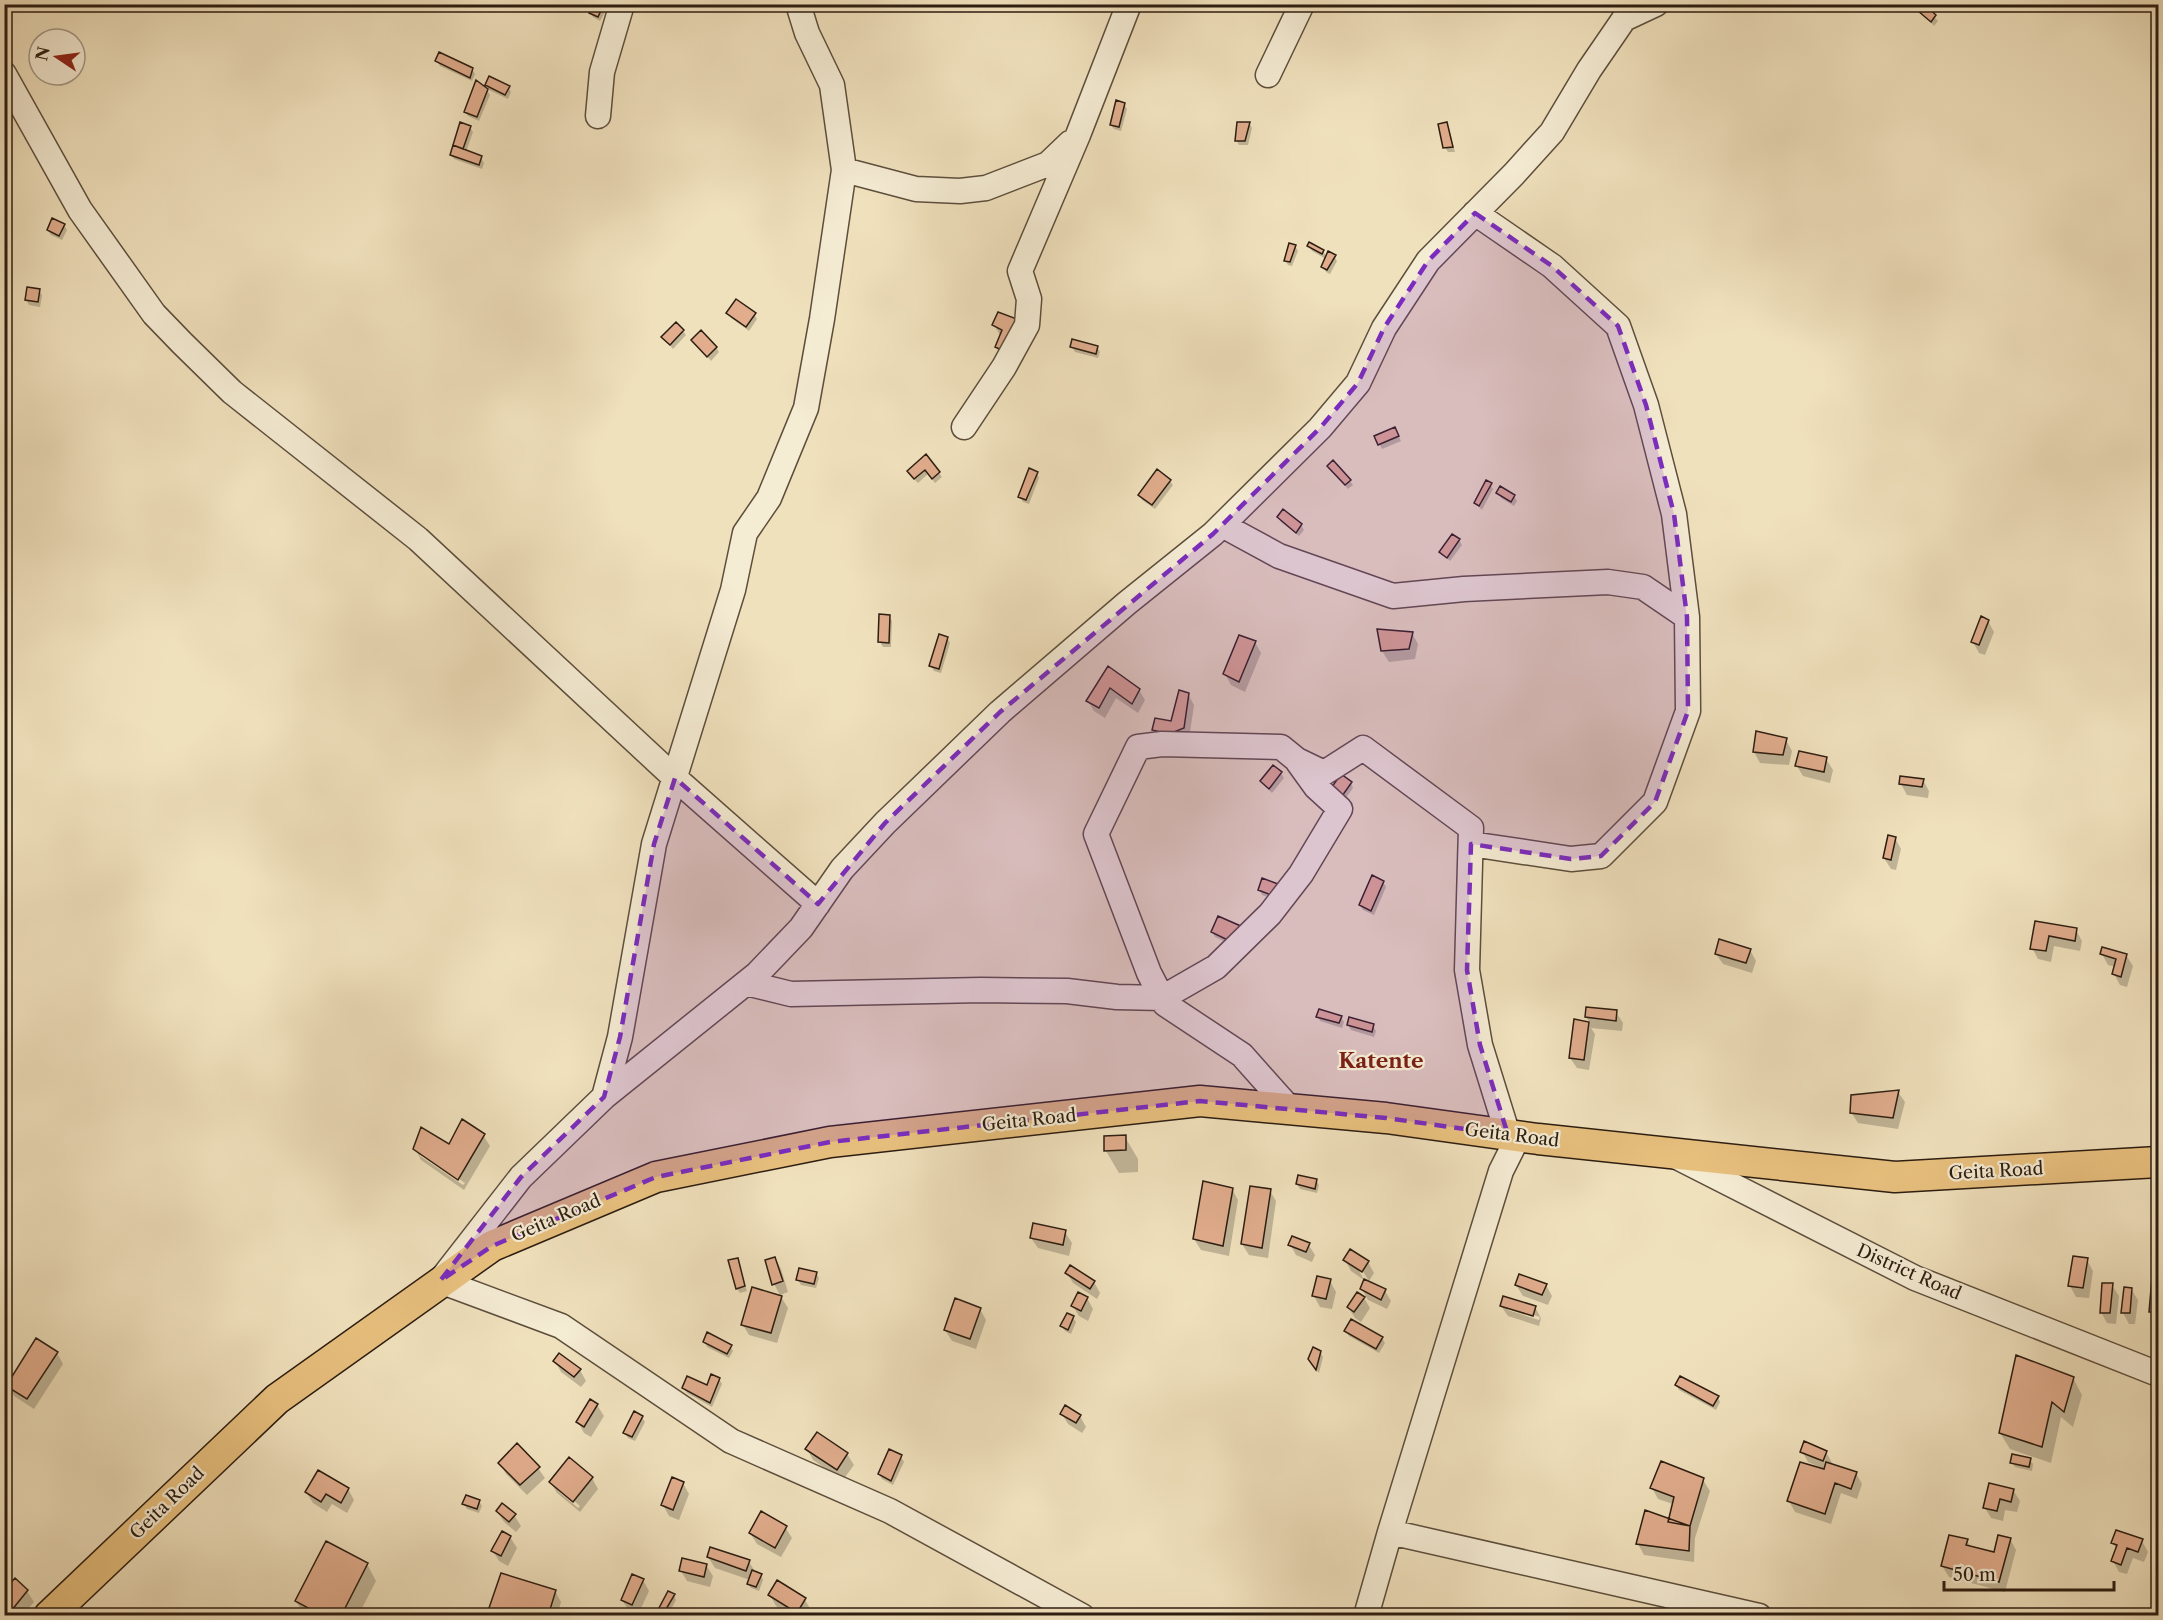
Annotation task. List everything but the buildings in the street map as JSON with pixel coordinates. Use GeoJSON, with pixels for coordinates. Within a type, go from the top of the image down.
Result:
{"type":"FeatureCollection","features":[{"type":"Feature","properties":{"kind":"main road","name":"Geita Road"},"geometry":{"type":"LineString","coordinates":[[49,1616],[277,1399],[440,1281],[492,1246],[656,1177],[830,1142],[1200,1101],[1386,1118],[1513,1136],[1895,1177],[2158,1162]]}},
{"type":"Feature","properties":{"kind":"street"},"geometry":{"type":"LineString","coordinates":[[598,116],[602,72],[622,4]]}},
{"type":"Feature","properties":{"kind":"street"},"geometry":{"type":"LineString","coordinates":[[604,1096],[620,1037],[654,844],[733,590],[745,533],[769,498],[806,408],[822,320],[844,170],[832,85],[807,33],[798,4]]}},
{"type":"Feature","properties":{"kind":"street"},"geometry":{"type":"LineString","coordinates":[[964,427],[1004,367],[1027,325],[1029,299],[1020,271],[1078,135],[1129,4]]}},
{"type":"Feature","properties":{"kind":"street"},"geometry":{"type":"LineString","coordinates":[[1268,75],[1302,4]]}},
{"type":"Feature","properties":{"kind":"street"},"geometry":{"type":"LineString","coordinates":[[1082,1616],[890,1511],[731,1441],[561,1326],[440,1281],[520,1177],[604,1096],[758,974],[801,928],[843,869],[885,823],[1000,712],[1222,525],[1320,428],[1358,383],[1384,328],[1428,261],[1552,132],[1626,12],[1656,4]]}},
{"type":"Feature","properties":{"kind":"street"},"geometry":{"type":"LineString","coordinates":[[4,75],[80,210],[154,314],[232,393],[418,538],[675,778],[818,904]]}},
{"type":"Feature","properties":{"kind":"street"},"geometry":{"type":"LineString","coordinates":[[844,170],[916,189],[960,191],[986,188],[1048,164],[1078,135]]}},
{"type":"Feature","properties":{"kind":"street"},"geometry":{"type":"LineString","coordinates":[[1471,844],[1571,859],[1601,856],[1654,802],[1688,711],[1687,617],[1674,514],[1646,405],[1618,326],[1552,266],[1475,213]]}},
{"type":"Feature","properties":{"kind":"street"},"geometry":{"type":"LineString","coordinates":[[1222,525],[1279,556],[1393,596],[1464,589],[1608,582],[1643,587],[1687,617]]}},
{"type":"Feature","properties":{"kind":"street"},"geometry":{"type":"LineString","coordinates":[[1291,1110],[1242,1055],[1165,1004],[1149,973],[1096,834],[1138,747],[1162,744],[1281,747],[1297,760],[1324,773],[1363,748],[1471,828],[1467,970],[1480,1045],[1513,1136],[1366,1616]]}},
{"type":"Feature","properties":{"kind":"street"},"geometry":{"type":"LineString","coordinates":[[746,983],[791,994],[981,990],[1067,991],[1117,997],[1162,998],[1216,967],[1269,914],[1301,874],[1340,809],[1316,788],[1297,760]]}},
{"type":"Feature","properties":{"kind":"street","name":"District Road"},"geometry":{"type":"LineString","coordinates":[[1668,1153],[1915,1278],[2158,1374]]}},
{"type":"Feature","properties":{"kind":"street"},"geometry":{"type":"LineString","coordinates":[[1390,1532],[1760,1616]]}},
{"type":"Feature","properties":{"kind":"highlighted area"},"geometry":{"type":"Polygon","coordinates":[[[1475,213],[1552,266],[1618,326],[1646,405],[1674,514],[1687,617],[1688,711],[1655,802],[1601,856],[1571,859],[1471,844],[1467,970],[1480,1045],[1508,1135],[1386,1118],[1200,1101],[830,1142],[656,1177],[492,1246],[440,1281],[521,1177],[604,1097],[620,1037],[654,844],[675,778],[818,904],[885,823],[1000,712],[1213,534],[1320,428],[1358,383],[1384,328],[1428,261],[1475,213]]]}},
{"type":"Feature","properties":{"kind":"district","name":"Katente"},"geometry":{"type":"Point","coordinates":[1381,1060]}}]}
